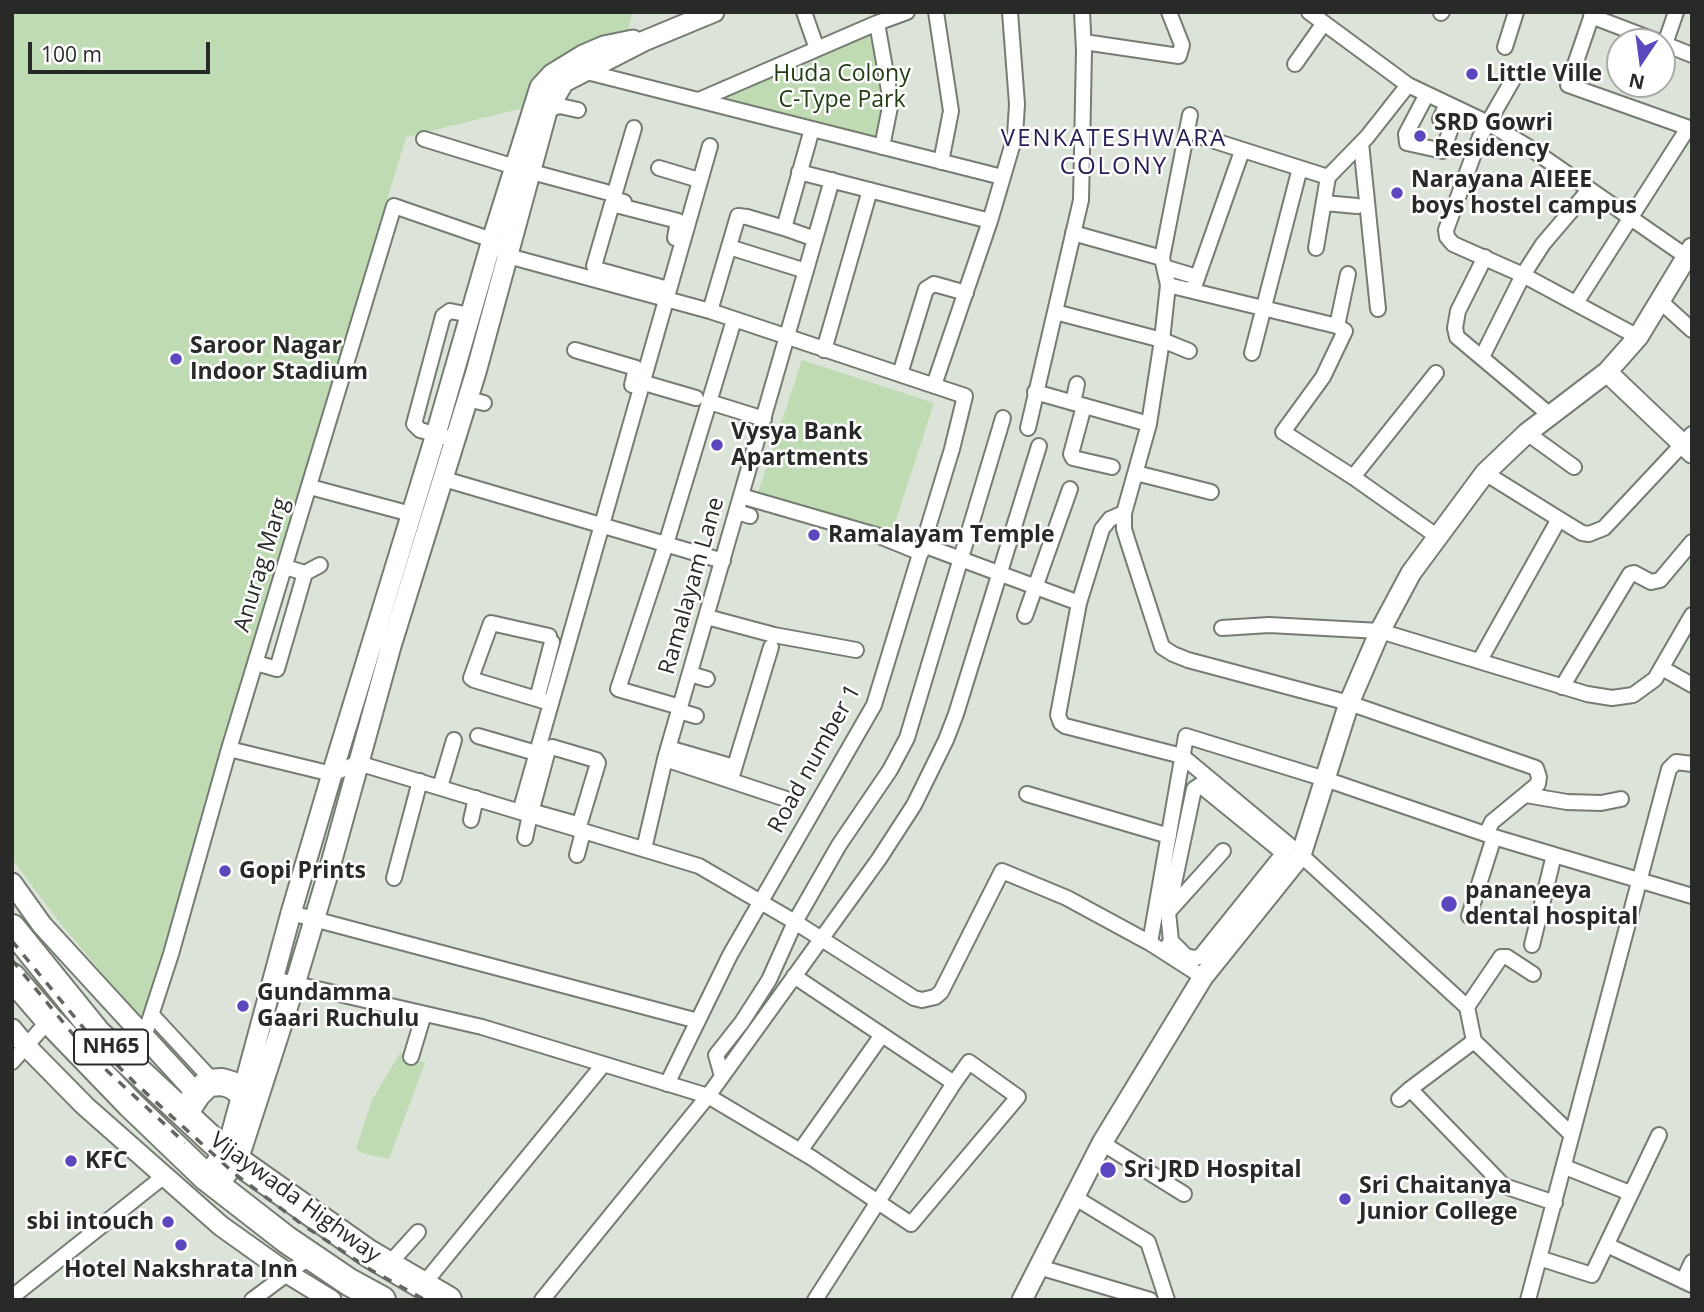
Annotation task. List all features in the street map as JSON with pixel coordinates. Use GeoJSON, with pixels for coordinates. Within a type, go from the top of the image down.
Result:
{"type":"FeatureCollection","features":[{"type":"Feature","properties":{"kind":"highway","name":"Vijaywada Highway"},"geometry":{"type":"LineString","coordinates":[[12,928],[97,1033],[198,1096],[231,1156],[388,1265],[448,1300]]}},
{"type":"Feature","properties":{"kind":"highway","name":"Vijaywada Highway"},"geometry":{"type":"LineString","coordinates":[[12,977],[48,1020],[130,1104],[212,1182],[311,1256],[382,1300]]}},
{"type":"Feature","properties":{"kind":"highway"},"geometry":{"type":"LineString","coordinates":[[198,1096],[232,1085],[242,1092]]}},
{"type":"Feature","properties":{"kind":"street"},"geometry":{"type":"LineString","coordinates":[[541,109],[564,82],[583,71],[644,41],[714,12]]}},
{"type":"Feature","properties":{"kind":"street"},"geometry":{"type":"LineString","coordinates":[[804,12],[817,49]]}},
{"type":"Feature","properties":{"kind":"street"},"geometry":{"type":"LineString","coordinates":[[699,100],[907,12]]}},
{"type":"Feature","properties":{"kind":"street"},"geometry":{"type":"LineString","coordinates":[[936,12],[950,111],[941,162]]}},
{"type":"Feature","properties":{"kind":"street"},"geometry":{"type":"LineString","coordinates":[[665,292],[679,223],[612,204],[594,268],[665,292],[734,320],[934,385],[990,221],[1015,136],[1017,104],[1010,12]]}},
{"type":"Feature","properties":{"kind":"street"},"geometry":{"type":"LineString","coordinates":[[1028,428],[1081,200],[1084,46],[1082,12]]}},
{"type":"Feature","properties":{"kind":"street"},"geometry":{"type":"LineString","coordinates":[[1084,46],[1179,55],[1182,45],[1169,12]]}},
{"type":"Feature","properties":{"kind":"street"},"geometry":{"type":"LineString","coordinates":[[1022,1300],[1102,1143],[1243,909],[1301,855],[1349,703],[1380,631],[1411,573],[1485,473],[1527,433],[1607,372],[1638,337],[1689,253],[1630,219],[1530,148],[1488,123],[1408,85],[1324,19],[1309,12]]}},
{"type":"Feature","properties":{"kind":"street"},"geometry":{"type":"LineString","coordinates":[[1505,47],[1516,12]]}},
{"type":"Feature","properties":{"kind":"street"},"geometry":{"type":"LineString","coordinates":[[1669,28],[1676,12]]}},
{"type":"Feature","properties":{"kind":"street"},"geometry":{"type":"LineString","coordinates":[[1576,303],[1690,128],[1568,85],[1592,14],[1626,28]]}},
{"type":"Feature","properties":{"kind":"street"},"geometry":{"type":"LineString","coordinates":[[1295,64],[1324,19]]}},
{"type":"Feature","properties":{"kind":"street"},"geometry":{"type":"LineString","coordinates":[[877,23],[891,102],[882,147]]}},
{"type":"Feature","properties":{"kind":"street"},"geometry":{"type":"LineString","coordinates":[[231,1156],[242,1092],[291,913],[492,240],[523,169],[541,109],[540,87],[564,65],[604,46],[629,39],[644,41]]}},
{"type":"Feature","properties":{"kind":"street"},"geometry":{"type":"LineString","coordinates":[[1084,46],[1187,66]]}},
{"type":"Feature","properties":{"kind":"street"},"geometry":{"type":"LineString","coordinates":[[583,71],[1002,177]]}},
{"type":"Feature","properties":{"kind":"street"},"geometry":{"type":"LineString","coordinates":[[1515,76],[1480,137],[1446,230],[1447,237],[1453,244],[1523,275],[1638,337]]}},
{"type":"Feature","properties":{"kind":"street"},"geometry":{"type":"LineString","coordinates":[[1316,248],[1328,177],[1361,143],[1408,85]]}},
{"type":"Feature","properties":{"kind":"street"},"geometry":{"type":"LineString","coordinates":[[1427,94],[1406,134],[1407,143],[1443,151],[1452,127],[1440,119],[1447,104]]}},
{"type":"Feature","properties":{"kind":"street"},"geometry":{"type":"LineString","coordinates":[[541,109],[560,106],[578,110]]}},
{"type":"Feature","properties":{"kind":"street"},"geometry":{"type":"LineString","coordinates":[[1191,115],[1163,263],[1168,285],[1149,424],[1124,513],[1124,529],[1162,647],[1188,660],[1349,703],[1536,768],[1538,784],[1492,822],[1469,916]]}},
{"type":"Feature","properties":{"kind":"street"},"geometry":{"type":"LineString","coordinates":[[634,128],[612,199],[687,221]]}},
{"type":"Feature","properties":{"kind":"street"},"geometry":{"type":"LineString","coordinates":[[783,228],[812,129]]}},
{"type":"Feature","properties":{"kind":"street"},"geometry":{"type":"LineString","coordinates":[[1199,136],[1328,177]]}},
{"type":"Feature","properties":{"kind":"street"},"geometry":{"type":"LineString","coordinates":[[424,139],[606,192]]}},
{"type":"Feature","properties":{"kind":"street"},"geometry":{"type":"LineString","coordinates":[[1361,143],[1378,309]]}},
{"type":"Feature","properties":{"kind":"street"},"geometry":{"type":"LineString","coordinates":[[628,409],[641,382],[665,292],[710,146]]}},
{"type":"Feature","properties":{"kind":"street"},"geometry":{"type":"LineString","coordinates":[[1195,284],[1242,151]]}},
{"type":"Feature","properties":{"kind":"street"},"geometry":{"type":"LineString","coordinates":[[659,168],[699,180]]}},
{"type":"Feature","properties":{"kind":"street"},"geometry":{"type":"LineString","coordinates":[[1252,353],[1300,168]]}},
{"type":"Feature","properties":{"kind":"street"},"geometry":{"type":"LineString","coordinates":[[212,1182],[231,1156],[270,1064],[406,597],[456,440],[476,401],[508,256],[523,169]]}},
{"type":"Feature","properties":{"kind":"street"},"geometry":{"type":"LineString","coordinates":[[799,172],[990,221]]}},
{"type":"Feature","properties":{"kind":"street","name":"Ramalayam Lane"},"geometry":{"type":"LineString","coordinates":[[643,849],[691,655],[707,617],[723,561],[743,514],[741,496],[832,180]]}},
{"type":"Feature","properties":{"kind":"street"},"geometry":{"type":"LineString","coordinates":[[824,350],[870,190]]}},
{"type":"Feature","properties":{"kind":"street"},"geometry":{"type":"LineString","coordinates":[[1482,357],[1523,275],[1556,228],[1589,190]]}},
{"type":"Feature","properties":{"kind":"street"},"geometry":{"type":"LineString","coordinates":[[1324,203],[1357,206]]}},
{"type":"Feature","properties":{"kind":"street","name":"Anurag Marg"},"geometry":{"type":"LineString","coordinates":[[144,1037],[394,206],[492,240]]}},
{"type":"Feature","properties":{"kind":"street"},"geometry":{"type":"LineString","coordinates":[[709,311],[737,219],[741,215],[815,239]]}},
{"type":"Feature","properties":{"kind":"street"},"geometry":{"type":"LineString","coordinates":[[1073,233],[1163,263],[1195,284],[1263,308],[1337,326],[1345,331],[1323,377],[1283,432],[1438,537]]}},
{"type":"Feature","properties":{"kind":"street"},"geometry":{"type":"LineString","coordinates":[[492,240],[508,256],[665,292]]}},
{"type":"Feature","properties":{"kind":"street"},"geometry":{"type":"LineString","coordinates":[[729,247],[806,271]]}},
{"type":"Feature","properties":{"kind":"street"},"geometry":{"type":"LineString","coordinates":[[1485,257],[1458,311],[1455,328],[1457,337],[1550,415]]}},
{"type":"Feature","properties":{"kind":"street"},"geometry":{"type":"LineString","coordinates":[[1337,326],[1348,274]]}},
{"type":"Feature","properties":{"kind":"street"},"geometry":{"type":"LineString","coordinates":[[900,374],[926,289],[933,284],[966,293]]}},
{"type":"Feature","properties":{"kind":"street"},"geometry":{"type":"LineString","coordinates":[[1168,285],[1195,284]]}},
{"type":"Feature","properties":{"kind":"street"},"geometry":{"type":"LineString","coordinates":[[1660,302],[1692,330]]}},
{"type":"Feature","properties":{"kind":"street"},"geometry":{"type":"LineString","coordinates":[[1055,312],[1162,340],[1189,351]]}},
{"type":"Feature","properties":{"kind":"street"},"geometry":{"type":"LineString","coordinates":[[696,716],[618,689],[666,544],[734,320]]}},
{"type":"Feature","properties":{"kind":"street"},"geometry":{"type":"LineString","coordinates":[[543,701],[566,653],[601,525],[635,368],[575,350]]}},
{"type":"Feature","properties":{"kind":"street"},"geometry":{"type":"LineString","coordinates":[[1485,473],[1582,533],[1598,532],[1689,444],[1607,372]]}},
{"type":"Feature","properties":{"kind":"street"},"geometry":{"type":"LineString","coordinates":[[1353,477],[1436,373]]}},
{"type":"Feature","properties":{"kind":"street"},"geometry":{"type":"LineString","coordinates":[[641,382],[696,398]]}},
{"type":"Feature","properties":{"kind":"street"},"geometry":{"type":"LineString","coordinates":[[1077,384],[1087,414],[1071,454],[1073,457],[1112,467]]}},
{"type":"Feature","properties":{"kind":"street","name":"Road number 1"},"geometry":{"type":"LineString","coordinates":[[667,1084],[730,955],[874,705],[952,449],[965,396],[934,385]]}},
{"type":"Feature","properties":{"kind":"street"},"geometry":{"type":"LineString","coordinates":[[1035,393],[1087,414],[1149,424]]}},
{"type":"Feature","properties":{"kind":"street"},"geometry":{"type":"LineString","coordinates":[[716,404],[764,419]]}},
{"type":"Feature","properties":{"kind":"street"},"geometry":{"type":"LineString","coordinates":[[722,1076],[716,1055],[743,1022],[769,980],[795,922],[839,845],[890,770],[907,738],[1003,418]]}},
{"type":"Feature","properties":{"kind":"street"},"geometry":{"type":"LineString","coordinates":[[1527,433],[1574,467]]}},
{"type":"Feature","properties":{"kind":"street"},"geometry":{"type":"LineString","coordinates":[[436,434],[456,440]]}},
{"type":"Feature","properties":{"kind":"street"},"geometry":{"type":"LineString","coordinates":[[542,1300],[708,1096],[914,805],[956,714],[1039,446]]}},
{"type":"Feature","properties":{"kind":"street"},"geometry":{"type":"LineString","coordinates":[[1136,474],[1211,492]]}},
{"type":"Feature","properties":{"kind":"street"},"geometry":{"type":"LineString","coordinates":[[444,479],[723,561]]}},
{"type":"Feature","properties":{"kind":"street"},"geometry":{"type":"LineString","coordinates":[[310,487],[411,514]]}},
{"type":"Feature","properties":{"kind":"street"},"geometry":{"type":"LineString","coordinates":[[1025,616],[1070,489]]}},
{"type":"Feature","properties":{"kind":"street"},"geometry":{"type":"LineString","coordinates":[[741,496],[960,559],[1079,603]]}},
{"type":"Feature","properties":{"kind":"street"},"geometry":{"type":"LineString","coordinates":[[1124,513],[1110,519],[1102,529],[1079,603],[1058,715],[1061,723],[1182,756],[1301,855],[1467,1007],[1474,1041],[1572,1135]]}},
{"type":"Feature","properties":{"kind":"street"},"geometry":{"type":"LineString","coordinates":[[1480,660],[1559,519]]}},
{"type":"Feature","properties":{"kind":"street"},"geometry":{"type":"LineString","coordinates":[[1562,687],[1630,575],[1634,573],[1651,582],[1660,580],[1692,542]]}},
{"type":"Feature","properties":{"kind":"street"},"geometry":{"type":"LineString","coordinates":[[285,567],[305,573],[320,565]]}},
{"type":"Feature","properties":{"kind":"street"},"geometry":{"type":"LineString","coordinates":[[256,663],[277,669],[305,573]]}},
{"type":"Feature","properties":{"kind":"street"},"geometry":{"type":"LineString","coordinates":[[387,591],[406,597]]}},
{"type":"Feature","properties":{"kind":"street"},"geometry":{"type":"LineString","coordinates":[[1223,628],[1269,625],[1380,631],[1562,687],[1604,697],[1633,695],[1655,679],[1692,615]]}},
{"type":"Feature","properties":{"kind":"street"},"geometry":{"type":"LineString","coordinates":[[707,617],[774,635],[856,650]]}},
{"type":"Feature","properties":{"kind":"street"},"geometry":{"type":"LineString","coordinates":[[543,701],[474,680],[471,676],[491,623],[550,642],[566,653]]}},
{"type":"Feature","properties":{"kind":"street"},"geometry":{"type":"LineString","coordinates":[[691,655],[692,636]]}},
{"type":"Feature","properties":{"kind":"street"},"geometry":{"type":"LineString","coordinates":[[525,838],[525,813],[532,787],[548,750],[552,747],[596,760],[598,764],[579,824],[532,811],[532,787],[536,753],[534,734],[543,701],[550,642]]}},
{"type":"Feature","properties":{"kind":"street"},"geometry":{"type":"LineString","coordinates":[[732,773],[771,647]]}},
{"type":"Feature","properties":{"kind":"street"},"geometry":{"type":"LineString","coordinates":[[1662,668],[1692,684]]}},
{"type":"Feature","properties":{"kind":"street"},"geometry":{"type":"LineString","coordinates":[[687,676],[707,679]]}},
{"type":"Feature","properties":{"kind":"street"},"geometry":{"type":"LineString","coordinates":[[478,736],[536,753]]}},
{"type":"Feature","properties":{"kind":"street"},"geometry":{"type":"LineString","coordinates":[[1150,943],[1186,736],[1325,779],[1490,835],[1692,896]]}},
{"type":"Feature","properties":{"kind":"street"},"geometry":{"type":"LineString","coordinates":[[440,787],[454,740]]}},
{"type":"Feature","properties":{"kind":"street"},"geometry":{"type":"LineString","coordinates":[[229,749],[332,774],[358,763],[699,866],[795,922],[914,998],[929,999],[941,992],[1002,870],[1067,898],[1150,943],[1186,956],[1200,957],[1243,909],[1282,858],[1282,853],[1200,785],[1194,789],[1168,912],[1167,947]]}},
{"type":"Feature","properties":{"kind":"street"},"geometry":{"type":"LineString","coordinates":[[667,754],[732,773],[789,800]]}},
{"type":"Feature","properties":{"kind":"street"},"geometry":{"type":"LineString","coordinates":[[1528,1300],[1669,769],[1676,762],[1692,764]]}},
{"type":"Feature","properties":{"kind":"street"},"geometry":{"type":"LineString","coordinates":[[394,878],[419,781]]}},
{"type":"Feature","properties":{"kind":"street"},"geometry":{"type":"LineString","coordinates":[[1027,794],[1169,836]]}},
{"type":"Feature","properties":{"kind":"street"},"geometry":{"type":"LineString","coordinates":[[1526,795],[1567,802],[1601,803],[1621,799]]}},
{"type":"Feature","properties":{"kind":"street"},"geometry":{"type":"LineString","coordinates":[[471,820],[476,798]]}},
{"type":"Feature","properties":{"kind":"street"},"geometry":{"type":"LineString","coordinates":[[578,855],[583,832]]}},
{"type":"Feature","properties":{"kind":"street"},"geometry":{"type":"LineString","coordinates":[[1168,912],[1223,851]]}},
{"type":"Feature","properties":{"kind":"street"},"geometry":{"type":"LineString","coordinates":[[1532,945],[1554,855]]}},
{"type":"Feature","properties":{"kind":"street"},"geometry":{"type":"LineString","coordinates":[[12,883],[42,925],[198,1096]]}},
{"type":"Feature","properties":{"kind":"street"},"geometry":{"type":"LineString","coordinates":[[291,913],[698,1021]]}},
{"type":"Feature","properties":{"kind":"street"},"geometry":{"type":"LineString","coordinates":[[1167,947],[1203,977]]}},
{"type":"Feature","properties":{"kind":"street"},"geometry":{"type":"LineString","coordinates":[[1467,1007],[1501,957],[1507,957],[1533,974]]}},
{"type":"Feature","properties":{"kind":"street"},"geometry":{"type":"LineString","coordinates":[[794,976],[954,1083]]}},
{"type":"Feature","properties":{"kind":"street"},"geometry":{"type":"LineString","coordinates":[[274,979],[482,1027],[708,1096],[800,1151],[878,1201],[911,1223],[1018,1097],[969,1062],[954,1083],[878,1201],[815,1300]]}},
{"type":"Feature","properties":{"kind":"street"},"geometry":{"type":"LineString","coordinates":[[411,1057],[424,1014]]}},
{"type":"Feature","properties":{"kind":"street"},"geometry":{"type":"LineString","coordinates":[[152,1015],[198,1096]]}},
{"type":"Feature","properties":{"kind":"street"},"geometry":{"type":"LineString","coordinates":[[12,1062],[48,1020]]}},
{"type":"Feature","properties":{"kind":"street"},"geometry":{"type":"LineString","coordinates":[[12,1029],[85,1106],[163,1177],[221,1226],[287,1273],[331,1300]]}},
{"type":"Feature","properties":{"kind":"street"},"geometry":{"type":"LineString","coordinates":[[800,1151],[882,1035]]}},
{"type":"Feature","properties":{"kind":"street"},"geometry":{"type":"LineString","coordinates":[[1474,1041],[1404,1094],[1504,1186],[1555,1203]]}},
{"type":"Feature","properties":{"kind":"street"},"geometry":{"type":"LineString","coordinates":[[251,1058],[270,1064]]}},
{"type":"Feature","properties":{"kind":"street"},"geometry":{"type":"LineString","coordinates":[[422,1286],[603,1065]]}},
{"type":"Feature","properties":{"kind":"street"},"geometry":{"type":"LineString","coordinates":[[1539,1258],[1592,1276],[1659,1135]]}},
{"type":"Feature","properties":{"kind":"street"},"geometry":{"type":"LineString","coordinates":[[1102,1143],[1184,1194]]}},
{"type":"Feature","properties":{"kind":"street"},"geometry":{"type":"LineString","coordinates":[[1565,1167],[1630,1193]]}},
{"type":"Feature","properties":{"kind":"street"},"geometry":{"type":"LineString","coordinates":[[13,1298],[163,1177]]}},
{"type":"Feature","properties":{"kind":"street"},"geometry":{"type":"LineString","coordinates":[[1074,1197],[1148,1241],[1167,1300]]}},
{"type":"Feature","properties":{"kind":"street"},"geometry":{"type":"LineString","coordinates":[[388,1265],[418,1232]]}},
{"type":"Feature","properties":{"kind":"street"},"geometry":{"type":"LineString","coordinates":[[1606,1245],[1687,1283],[1692,1262]]}},
{"type":"Feature","properties":{"kind":"street"},"geometry":{"type":"LineString","coordinates":[[253,1300],[311,1256]]}},
{"type":"Feature","properties":{"kind":"street"},"geometry":{"type":"LineString","coordinates":[[1039,1267],[1150,1300]]}},
{"type":"Feature","properties":{"kind":"green space","name":"Saroor Nagar Indoor Stadium"},"geometry":{"type":"Polygon","coordinates":[[[12,12],[633,12],[628,30],[544,66],[530,88],[523,108],[406,137],[205,801],[143,1021],[60,923],[12,859],[12,12]]]}},
{"type":"Feature","properties":{"kind":"green space","name":"Huda Colony C-Type Park"},"geometry":{"type":"Polygon","coordinates":[[[872,32],[885,102],[877,138],[723,99],[723,92],[872,32]]]}},
{"type":"Feature","properties":{"kind":"green space"},"geometry":{"type":"Polygon","coordinates":[[[802,360],[934,403],[891,535],[758,492],[802,360]]]}},
{"type":"Feature","properties":{"kind":"green space"},"geometry":{"type":"Polygon","coordinates":[[[400,1053],[425,1063],[389,1159],[362,1153],[356,1149],[372,1100],[400,1053]]]}},
{"type":"Feature","properties":{"kind":"railway"},"geometry":{"type":"LineString","coordinates":[[12,941],[100,1048],[235,1174],[303,1225],[371,1270],[425,1300]]}},
{"type":"Feature","properties":{"kind":"railway"},"geometry":{"type":"LineString","coordinates":[[12,960],[90,1055],[185,1143]]}},
{"type":"Feature","properties":{"kind":"place","name":"Little Ville"},"geometry":{"type":"Point","coordinates":[1472,74]}},
{"type":"Feature","properties":{"kind":"place","name":"SRD Gowri Residency"},"geometry":{"type":"Point","coordinates":[1420,136]}},
{"type":"Feature","properties":{"kind":"place","name":"Narayana AIEEE boys hostel campus"},"geometry":{"type":"Point","coordinates":[1397,193]}},
{"type":"Feature","properties":{"kind":"place","name":"Saroor Nagar Indoor Stadium"},"geometry":{"type":"Point","coordinates":[176,359]}},
{"type":"Feature","properties":{"kind":"place","name":"Vysya Bank Apartments"},"geometry":{"type":"Point","coordinates":[717,445]}},
{"type":"Feature","properties":{"kind":"place","name":"Ramalayam Temple"},"geometry":{"type":"Point","coordinates":[814,535]}},
{"type":"Feature","properties":{"kind":"place","name":"Gopi Prints"},"geometry":{"type":"Point","coordinates":[225,871]}},
{"type":"Feature","properties":{"kind":"place","name":"pananeeya dental hospital"},"geometry":{"type":"Point","coordinates":[1449,904]}},
{"type":"Feature","properties":{"kind":"place","name":"Gundamma Gaari Ruchulu"},"geometry":{"type":"Point","coordinates":[243,1006]}},
{"type":"Feature","properties":{"kind":"place","name":"KFC"},"geometry":{"type":"Point","coordinates":[71,1161]}},
{"type":"Feature","properties":{"kind":"place","name":"Sri JRD Hospital"},"geometry":{"type":"Point","coordinates":[1108,1170]}},
{"type":"Feature","properties":{"kind":"place","name":"Sri Chaitanya Junior College"},"geometry":{"type":"Point","coordinates":[1345,1199]}},
{"type":"Feature","properties":{"kind":"place","name":"sbi intouch"},"geometry":{"type":"Point","coordinates":[168,1222]}},
{"type":"Feature","properties":{"kind":"place","name":"Hotel Nakshrata Inn"},"geometry":{"type":"Point","coordinates":[181,1245]}},
{"type":"Feature","properties":{"kind":"district","name":"VENKATESHWARA COLONY"},"geometry":{"type":"Point","coordinates":[1114,153]}}]}
